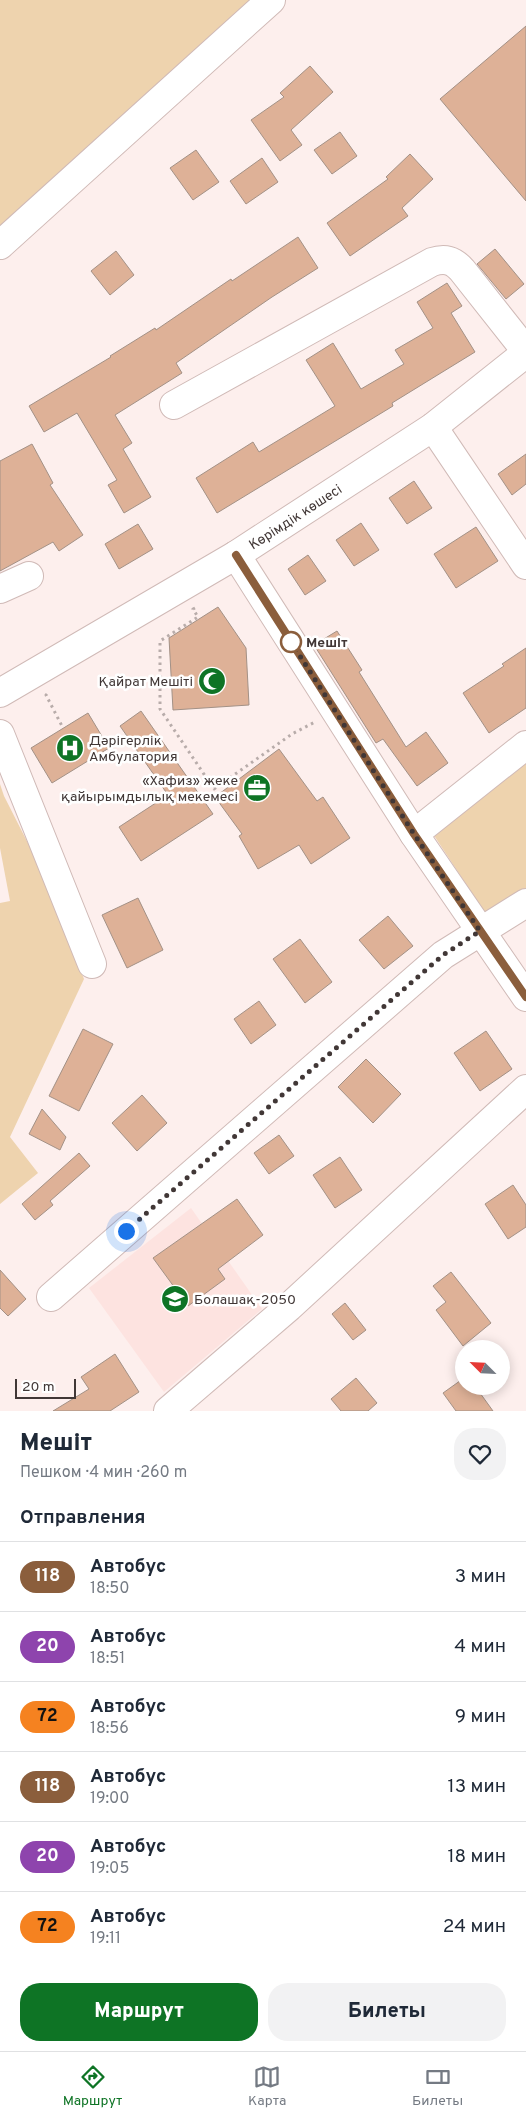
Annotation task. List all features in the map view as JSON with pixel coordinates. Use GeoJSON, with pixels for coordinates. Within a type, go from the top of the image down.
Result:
{"type":"FeatureCollection","features":[{"type":"Feature","properties":{"kind":"street"},"geometry":{"type":"LineString","coordinates":[[0,245],[271,0]]}},
{"type":"Feature","properties":{"kind":"street"},"geometry":{"type":"LineString","coordinates":[[174,405],[432,262],[441,260],[456,264],[462,270],[526,352]]}},
{"type":"Feature","properties":{"kind":"street","name":"Көрімдік көшесі"},"geometry":{"type":"LineString","coordinates":[[0,693],[236,555],[433,426],[526,352]]}},
{"type":"Feature","properties":{"kind":"street"},"geometry":{"type":"LineString","coordinates":[[433,426],[526,565]]}},
{"type":"Feature","properties":{"kind":"street"},"geometry":{"type":"LineString","coordinates":[[236,555],[414,834],[526,997]]}},
{"type":"Feature","properties":{"kind":"street"},"geometry":{"type":"LineString","coordinates":[[0,589],[29,576]]}},
{"type":"Feature","properties":{"kind":"street"},"geometry":{"type":"LineString","coordinates":[[0,734],[92,964]]}},
{"type":"Feature","properties":{"kind":"street"},"geometry":{"type":"LineString","coordinates":[[414,834],[526,745]]}},
{"type":"Feature","properties":{"kind":"street"},"geometry":{"type":"LineString","coordinates":[[51,1297],[443,955],[526,903]]}},
{"type":"Feature","properties":{"kind":"street"},"geometry":{"type":"LineString","coordinates":[[168,1411],[289,1307],[526,1089]]}},
{"type":"Feature","properties":{"kind":"path"},"geometry":{"type":"LineString","coordinates":[[185,614],[201,604]]}},
{"type":"Feature","properties":{"kind":"path"},"geometry":{"type":"LineString","coordinates":[[193,609],[198,617],[160,641],[160,709],[214,789],[292,734],[335,711]]}},
{"type":"Feature","properties":{"kind":"path"},"geometry":{"type":"LineString","coordinates":[[54,690],[46,695],[62,728]]}},
{"type":"Feature","properties":{"kind":"shaded area"},"geometry":{"type":"Polygon","coordinates":[[[0,0],[261,0],[0,227],[0,0]]]}},
{"type":"Feature","properties":{"kind":"shaded area"},"geometry":{"type":"Polygon","coordinates":[[[526,761],[526,889],[485,913],[433,834],[526,761]]]}},
{"type":"Feature","properties":{"kind":"shaded area"},"geometry":{"type":"Polygon","coordinates":[[[0,784],[4,796],[37,861],[84,979],[10,1137],[38,1173],[0,1204],[0,903],[10,901],[0,848],[0,784]]]}},
{"type":"Feature","properties":{"kind":"shaded area","name":"Болашақ-2050"},"geometry":{"type":"Polygon","coordinates":[[[191,1208],[262,1309],[164,1392],[89,1288],[191,1208]]]}},
{"type":"Feature","properties":{"kind":"building"},"geometry":{"type":"Polygon","coordinates":[[[526,26],[526,201],[440,99],[526,26]]]}},
{"type":"Feature","properties":{"kind":"building"},"geometry":{"type":"Polygon","coordinates":[[[310,66],[333,92],[291,130],[302,145],[280,161],[251,120],[284,97],[280,93],[310,66]]]}},
{"type":"Feature","properties":{"kind":"building"},"geometry":{"type":"Polygon","coordinates":[[[340,132],[357,156],[332,174],[314,150],[340,132]]]}},
{"type":"Feature","properties":{"kind":"building"},"geometry":{"type":"Polygon","coordinates":[[[196,150],[219,182],[193,200],[170,168],[196,150]]]}},
{"type":"Feature","properties":{"kind":"building"},"geometry":{"type":"Polygon","coordinates":[[[410,154],[433,179],[402,208],[408,216],[350,256],[327,223],[388,179],[386,177],[410,154]]]}},
{"type":"Feature","properties":{"kind":"building"},"geometry":{"type":"Polygon","coordinates":[[[262,158],[278,182],[246,204],[230,181],[262,158]]]}},
{"type":"Feature","properties":{"kind":"building"},"geometry":{"type":"Polygon","coordinates":[[[298,237],[318,268],[176,363],[182,373],[115,415],[132,443],[123,449],[151,497],[124,513],[108,485],[117,480],[77,413],[44,432],[29,406],[155,328],[156,330],[231,279],[232,281],[298,237]]]}},
{"type":"Feature","properties":{"kind":"building"},"geometry":{"type":"Polygon","coordinates":[[[495,249],[524,284],[506,299],[477,264],[495,249]]]}},
{"type":"Feature","properties":{"kind":"building"},"geometry":{"type":"Polygon","coordinates":[[[116,251],[134,275],[110,295],[91,271],[116,251]]]}},
{"type":"Feature","properties":{"kind":"building"},"geometry":{"type":"Polygon","coordinates":[[[447,283],[462,306],[451,313],[475,352],[392,403],[393,406],[217,513],[196,478],[253,442],[259,452],[335,406],[306,360],[333,343],[361,389],[404,364],[395,350],[433,328],[417,302],[447,283]]]}},
{"type":"Feature","properties":{"kind":"building"},"geometry":{"type":"Polygon","coordinates":[[[32,444],[53,483],[50,485],[83,535],[59,551],[53,542],[0,571],[0,461],[32,444]]]}},
{"type":"Feature","properties":{"kind":"building"},"geometry":{"type":"Polygon","coordinates":[[[526,454],[526,484],[512,495],[498,474],[526,454]]]}},
{"type":"Feature","properties":{"kind":"building"},"geometry":{"type":"Polygon","coordinates":[[[414,481],[432,508],[407,524],[389,498],[414,481]]]}},
{"type":"Feature","properties":{"kind":"building"},"geometry":{"type":"Polygon","coordinates":[[[361,523],[379,550],[354,566],[336,540],[361,523]]]}},
{"type":"Feature","properties":{"kind":"building"},"geometry":{"type":"Polygon","coordinates":[[[138,524],[153,549],[119,569],[105,544],[138,524]]]}},
{"type":"Feature","properties":{"kind":"building"},"geometry":{"type":"Polygon","coordinates":[[[476,527],[498,561],[456,588],[434,554],[476,527]]]}},
{"type":"Feature","properties":{"kind":"building"},"geometry":{"type":"Polygon","coordinates":[[[308,555],[326,581],[305,595],[288,569],[308,555]]]}},
{"type":"Feature","properties":{"kind":"building"},"geometry":{"type":"Polygon","coordinates":[[[218,607],[246,648],[249,705],[173,710],[169,638],[218,607]]]}},
{"type":"Feature","properties":{"kind":"building"},"geometry":{"type":"Polygon","coordinates":[[[337,631],[362,670],[359,672],[406,747],[426,732],[448,763],[417,786],[383,739],[376,743],[314,645],[337,631]]]}},
{"type":"Feature","properties":{"kind":"building"},"geometry":{"type":"Polygon","coordinates":[[[526,648],[526,708],[489,733],[463,693],[504,666],[502,664],[526,648]]]}},
{"type":"Feature","properties":{"kind":"building"},"geometry":{"type":"Polygon","coordinates":[[[141,711],[213,814],[141,861],[119,827],[168,795],[120,726],[141,711]]]}},
{"type":"Feature","properties":{"kind":"building"},"geometry":{"type":"Polygon","coordinates":[[[88,713],[109,748],[52,783],[31,748],[88,713]]]}},
{"type":"Feature","properties":{"kind":"building"},"geometry":{"type":"Polygon","coordinates":[[[279,749],[317,801],[323,797],[350,838],[311,864],[299,845],[258,869],[239,836],[242,834],[215,797],[279,749]]]}},
{"type":"Feature","properties":{"kind":"building"},"geometry":{"type":"Polygon","coordinates":[[[138,898],[163,950],[127,968],[102,915],[138,898]]]}},
{"type":"Feature","properties":{"kind":"building"},"geometry":{"type":"Polygon","coordinates":[[[388,916],[413,946],[384,969],[359,940],[388,916]]]}},
{"type":"Feature","properties":{"kind":"building"},"geometry":{"type":"Polygon","coordinates":[[[300,939],[332,982],[305,1003],[273,959],[300,939]]]}},
{"type":"Feature","properties":{"kind":"building"},"geometry":{"type":"Polygon","coordinates":[[[259,1001],[276,1025],[251,1044],[234,1019],[259,1001]]]}},
{"type":"Feature","properties":{"kind":"building"},"geometry":{"type":"Polygon","coordinates":[[[83,1029],[113,1044],[79,1111],[49,1096],[83,1029]]]}},
{"type":"Feature","properties":{"kind":"building"},"geometry":{"type":"Polygon","coordinates":[[[486,1031],[512,1069],[480,1091],[454,1053],[486,1031]]]}},
{"type":"Feature","properties":{"kind":"building"},"geometry":{"type":"Polygon","coordinates":[[[366,1059],[401,1094],[373,1123],[338,1087],[366,1059]]]}},
{"type":"Feature","properties":{"kind":"building"},"geometry":{"type":"Polygon","coordinates":[[[142,1095],[167,1123],[137,1151],[112,1123],[142,1095]]]}},
{"type":"Feature","properties":{"kind":"building"},"geometry":{"type":"Polygon","coordinates":[[[42,1109],[66,1137],[60,1150],[29,1134],[42,1109]]]}},
{"type":"Feature","properties":{"kind":"building"},"geometry":{"type":"Polygon","coordinates":[[[279,1135],[294,1156],[269,1174],[254,1153],[279,1135]]]}},
{"type":"Feature","properties":{"kind":"building"},"geometry":{"type":"Polygon","coordinates":[[[79,1153],[90,1166],[50,1201],[53,1205],[35,1220],[22,1204],[79,1153]]]}},
{"type":"Feature","properties":{"kind":"building"},"geometry":{"type":"Polygon","coordinates":[[[340,1157],[362,1190],[335,1208],[313,1175],[340,1157]]]}},
{"type":"Feature","properties":{"kind":"building"},"geometry":{"type":"Polygon","coordinates":[[[513,1185],[526,1205],[526,1227],[508,1239],[485,1204],[513,1185]]]}},
{"type":"Feature","properties":{"kind":"building"},"geometry":{"type":"Polygon","coordinates":[[[237,1199],[263,1235],[218,1269],[225,1279],[188,1306],[153,1258],[237,1199]]]}},
{"type":"Feature","properties":{"kind":"building"},"geometry":{"type":"Polygon","coordinates":[[[0,1270],[26,1299],[8,1316],[0,1308],[0,1270]]]}},
{"type":"Feature","properties":{"kind":"building"},"geometry":{"type":"Polygon","coordinates":[[[451,1272],[491,1323],[470,1340],[458,1340],[436,1310],[446,1302],[433,1286],[451,1272]]]}},
{"type":"Feature","properties":{"kind":"building"},"geometry":{"type":"Polygon","coordinates":[[[345,1303],[366,1330],[353,1340],[332,1314],[345,1303]]]}},
{"type":"Feature","properties":{"kind":"building"},"geometry":{"type":"Polygon","coordinates":[[[115,1354],[139,1392],[110,1411],[53,1411],[89,1389],[81,1377],[115,1354]]]}},
{"type":"Feature","properties":{"kind":"building"},"geometry":{"type":"Polygon","coordinates":[[[356,1378],[377,1403],[368,1411],[341,1411],[331,1399],[356,1378]]]}},
{"type":"Feature","properties":{"kind":"building"},"geometry":{"type":"Polygon","coordinates":[[[455,1384],[455,1395],[481,1395],[493,1411],[456,1411],[443,1393],[455,1384]]]}},
{"type":"Feature","properties":{"kind":"bus line","name":"118"},"geometry":{"type":"LineString","coordinates":[[236,555],[414,834],[526,997]]}},
{"type":"Feature","properties":{"kind":"place","name":"Мешіт"},"geometry":{"type":"Point","coordinates":[291,642]}},
{"type":"Feature","properties":{"kind":"place","name":"Қайрат Мешіті"},"geometry":{"type":"Point","coordinates":[212,681]}},
{"type":"Feature","properties":{"kind":"place","name":"Дәрігерлік Амбулатория"},"geometry":{"type":"Point","coordinates":[70,748]}},
{"type":"Feature","properties":{"kind":"place","name":"«Хафиз» жеке қайырымдылық мекемесі"},"geometry":{"type":"Point","coordinates":[257,788]}},
{"type":"Feature","properties":{"kind":"place","name":"Болашақ-2050"},"geometry":{"type":"Point","coordinates":[175,1299]}},
{"type":"Feature","properties":{"kind":"route"},"geometry":{"type":"LineString","coordinates":[[126,1231],[443,955],[480,931],[414,834],[291,642]]}}]}
